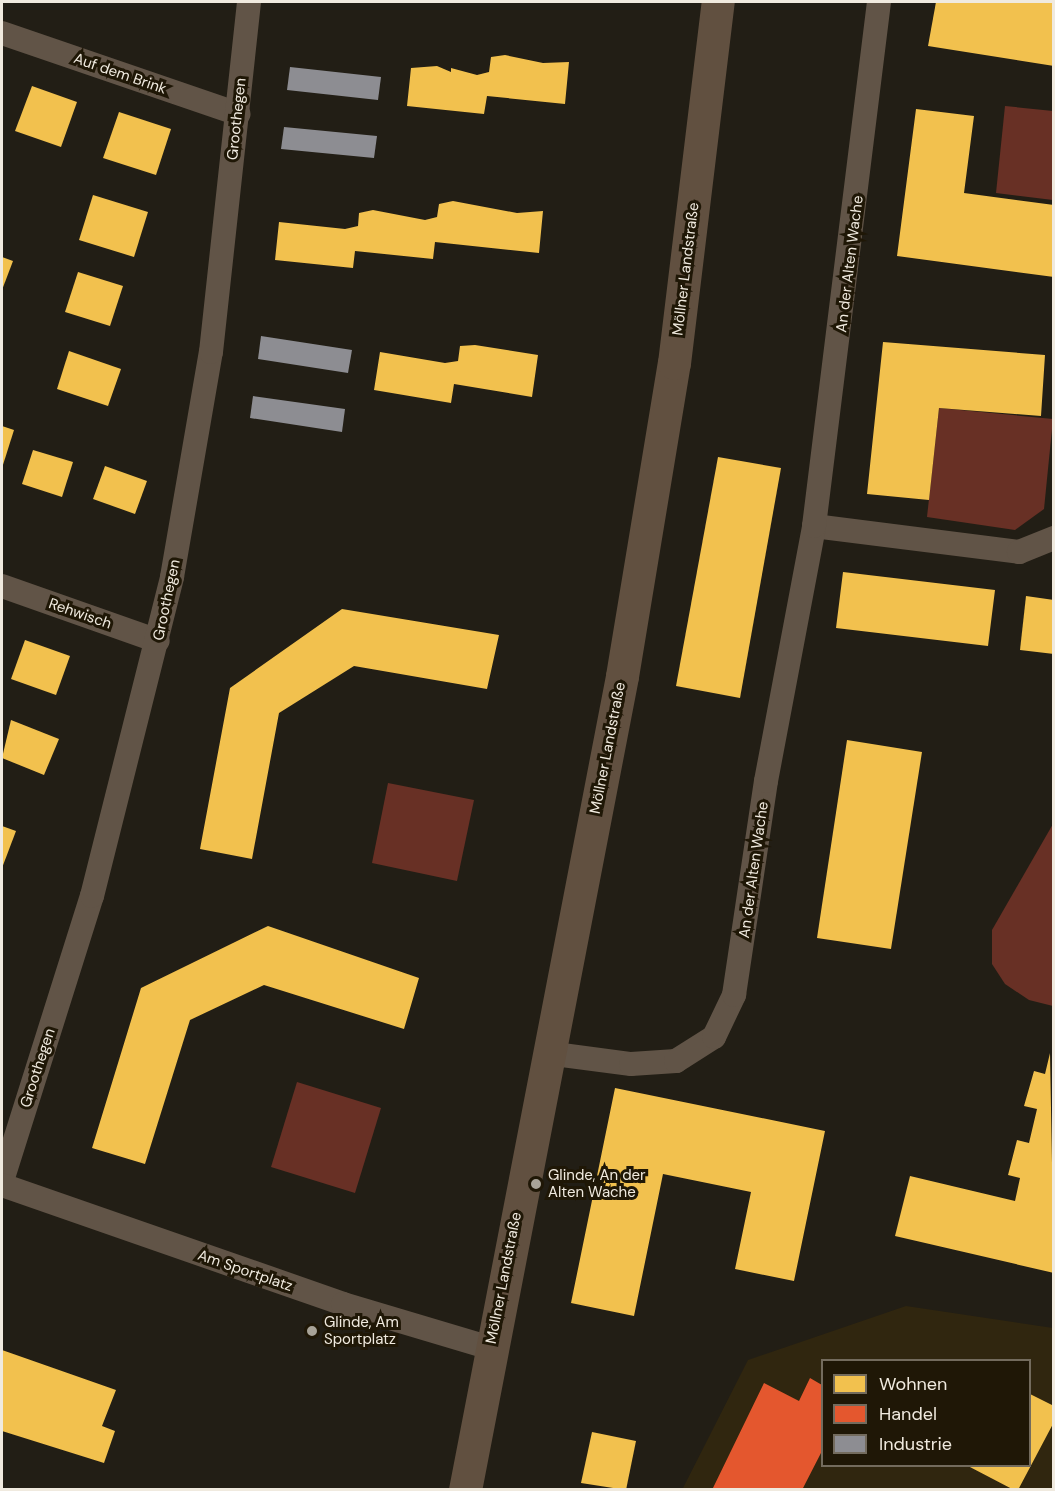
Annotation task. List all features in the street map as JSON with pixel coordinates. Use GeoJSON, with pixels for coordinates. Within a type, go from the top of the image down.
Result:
{"type":"FeatureCollection","features":[{"type":"Feature","properties":{"kind":"main road","name":"Möllner Landstraße"},"geometry":{"type":"LineString","coordinates":[[465,1490],[547,1053],[622,676],[674,363],[718,2]]}},
{"type":"Feature","properties":{"kind":"street","name":"Groothegen"},"geometry":{"type":"LineString","coordinates":[[2,1183],[92,896],[158,641],[212,352],[249,2]]}},
{"type":"Feature","properties":{"kind":"street","name":"An der Alten Wache"},"geometry":{"type":"LineString","coordinates":[[547,1053],[631,1064],[676,1061],[714,1037],[728,1016],[814,526],[879,2]]}},
{"type":"Feature","properties":{"kind":"street","name":"Auf dem Brink"},"geometry":{"type":"LineString","coordinates":[[2,33],[238,114]]}},
{"type":"Feature","properties":{"kind":"street"},"geometry":{"type":"LineString","coordinates":[[814,526],[1020,552],[1053,538]]}},
{"type":"Feature","properties":{"kind":"street","name":"Rehwisch"},"geometry":{"type":"LineString","coordinates":[[2,586],[158,641]]}},
{"type":"Feature","properties":{"kind":"street","name":"Am Sportplatz"},"geometry":{"type":"LineString","coordinates":[[2,1183],[343,1304],[491,1348]]}},
{"type":"Feature","properties":{"kind":"shaded area"},"geometry":{"type":"Polygon","coordinates":[[[1005,106],[1053,111],[1053,200],[996,193],[1005,106]]]}},
{"type":"Feature","properties":{"kind":"shaded area"},"geometry":{"type":"Polygon","coordinates":[[[939,408],[1053,419],[1044,509],[1015,530],[927,517],[939,408]]]}},
{"type":"Feature","properties":{"kind":"shaded area"},"geometry":{"type":"Polygon","coordinates":[[[388,783],[474,800],[457,881],[372,863],[388,783]]]}},
{"type":"Feature","properties":{"kind":"shaded area"},"geometry":{"type":"Polygon","coordinates":[[[1053,824],[1053,1006],[1029,1000],[1005,984],[992,964],[992,930],[1053,824]]]}},
{"type":"Feature","properties":{"kind":"shaded area"},"geometry":{"type":"Polygon","coordinates":[[[297,1082],[381,1108],[355,1193],[271,1167],[297,1082]]]}},
{"type":"Feature","properties":{"kind":"shaded area"},"geometry":{"type":"Polygon","coordinates":[[[906,1306],[1053,1328],[1053,1489],[682,1490],[748,1360],[906,1306]]]}},
{"type":"Feature","properties":{"kind":"building: Wohnen"},"geometry":{"type":"Polygon","coordinates":[[[936,2],[1054,2],[1054,66],[928,46],[936,2]]]}},
{"type":"Feature","properties":{"kind":"building: Wohnen"},"geometry":{"type":"Polygon","coordinates":[[[505,55],[543,63],[569,62],[565,104],[487,96],[484,114],[407,106],[411,68],[437,66],[451,72],[451,68],[477,75],[489,72],[491,57],[505,55]]]}},
{"type":"Feature","properties":{"kind":"building: Wohnen"},"geometry":{"type":"Polygon","coordinates":[[[32,86],[77,102],[61,147],[15,131],[32,86]]]}},
{"type":"Feature","properties":{"kind":"building: Wohnen"},"geometry":{"type":"Polygon","coordinates":[[[916,109],[974,116],[964,193],[1054,205],[1054,277],[897,256],[916,109]]]}},
{"type":"Feature","properties":{"kind":"building: Wohnen"},"geometry":{"type":"Polygon","coordinates":[[[119,112],[171,129],[156,175],[103,158],[119,112]]]}},
{"type":"Feature","properties":{"kind":"building: Wohnen"},"geometry":{"type":"Polygon","coordinates":[[[93,195],[148,212],[134,257],[79,240],[93,195]]]}},
{"type":"Feature","properties":{"kind":"building: Wohnen"},"geometry":{"type":"Polygon","coordinates":[[[453,201],[517,213],[543,211],[539,253],[435,242],[433,259],[355,251],[353,268],[275,260],[279,222],[345,229],[358,226],[359,213],[373,210],[425,220],[437,217],[439,204],[453,201]]]}},
{"type":"Feature","properties":{"kind":"building: Wohnen"},"geometry":{"type":"Polygon","coordinates":[[[2,257],[13,261],[2,290],[2,257]]]}},
{"type":"Feature","properties":{"kind":"building: Wohnen"},"geometry":{"type":"Polygon","coordinates":[[[78,272],[123,286],[110,326],[65,312],[78,272]]]}},
{"type":"Feature","properties":{"kind":"building: Wohnen"},"geometry":{"type":"Polygon","coordinates":[[[883,342],[1045,355],[1041,416],[939,408],[929,500],[867,494],[883,342]]]}},
{"type":"Feature","properties":{"kind":"building: Wohnen"},"geometry":{"type":"Polygon","coordinates":[[[475,345],[538,355],[532,397],[454,384],[451,403],[374,390],[380,352],[445,363],[458,361],[460,346],[475,345]]]}},
{"type":"Feature","properties":{"kind":"building: Wohnen"},"geometry":{"type":"Polygon","coordinates":[[[69,351],[121,369],[108,406],[57,389],[69,351]]]}},
{"type":"Feature","properties":{"kind":"building: Wohnen"},"geometry":{"type":"Polygon","coordinates":[[[2,426],[14,430],[2,468],[2,426]]]}},
{"type":"Feature","properties":{"kind":"building: Wohnen"},"geometry":{"type":"Polygon","coordinates":[[[33,450],[73,462],[62,497],[22,484],[33,450]]]}},
{"type":"Feature","properties":{"kind":"building: Wohnen"},"geometry":{"type":"Polygon","coordinates":[[[718,457],[781,468],[740,698],[676,686],[718,457]]]}},
{"type":"Feature","properties":{"kind":"building: Wohnen"},"geometry":{"type":"Polygon","coordinates":[[[105,466],[147,481],[135,514],[93,499],[105,466]]]}},
{"type":"Feature","properties":{"kind":"building: Wohnen"},"geometry":{"type":"Polygon","coordinates":[[[843,572],[995,590],[988,646],[836,628],[843,572]]]}},
{"type":"Feature","properties":{"kind":"building: Wohnen"},"geometry":{"type":"Polygon","coordinates":[[[1026,596],[1054,600],[1054,654],[1020,650],[1026,596]]]}},
{"type":"Feature","properties":{"kind":"building: Wohnen"},"geometry":{"type":"Polygon","coordinates":[[[342,609],[499,635],[487,689],[354,666],[279,713],[252,859],[200,849],[230,688],[342,609]]]}},
{"type":"Feature","properties":{"kind":"building: Wohnen"},"geometry":{"type":"Polygon","coordinates":[[[25,640],[70,656],[56,695],[11,679],[25,640]]]}},
{"type":"Feature","properties":{"kind":"building: Wohnen"},"geometry":{"type":"Polygon","coordinates":[[[11,720],[59,739],[44,775],[2,758],[11,720]]]}},
{"type":"Feature","properties":{"kind":"building: Wohnen"},"geometry":{"type":"Polygon","coordinates":[[[847,740],[922,752],[891,949],[817,938],[847,740]]]}},
{"type":"Feature","properties":{"kind":"building: Wohnen"},"geometry":{"type":"Polygon","coordinates":[[[2,826],[16,831],[2,868],[2,826]]]}},
{"type":"Feature","properties":{"kind":"building: Wohnen"},"geometry":{"type":"Polygon","coordinates":[[[268,926],[419,978],[404,1029],[264,985],[190,1020],[145,1164],[92,1148],[141,988],[268,926]]]}},
{"type":"Feature","properties":{"kind":"building: Wohnen"},"geometry":{"type":"Polygon","coordinates":[[[1050,1053],[1054,1273],[895,1236],[910,1176],[1015,1201],[1020,1178],[1008,1175],[1017,1140],[1029,1143],[1037,1109],[1024,1106],[1034,1071],[1045,1074],[1050,1053]]]}},
{"type":"Feature","properties":{"kind":"building: Wohnen"},"geometry":{"type":"Polygon","coordinates":[[[615,1088],[825,1131],[794,1281],[735,1269],[751,1192],[663,1174],[634,1316],[571,1303],[615,1088]]]}},
{"type":"Feature","properties":{"kind":"building: Wohnen"},"geometry":{"type":"Polygon","coordinates":[[[2,1350],[116,1390],[102,1426],[115,1431],[104,1463],[2,1431],[2,1350]]]}},
{"type":"Feature","properties":{"kind":"building: Wohnen"},"geometry":{"type":"Polygon","coordinates":[[[1031,1394],[1054,1406],[1054,1422],[1031,1465],[1031,1394]]]}},
{"type":"Feature","properties":{"kind":"building: Wohnen"},"geometry":{"type":"Polygon","coordinates":[[[592,1432],[636,1441],[626,1490],[581,1483],[592,1432]]]}},
{"type":"Feature","properties":{"kind":"building: Wohnen"},"geometry":{"type":"Polygon","coordinates":[[[970,1467],[1030,1467],[1018,1490],[970,1467]]]}},
{"type":"Feature","properties":{"kind":"building: Handel"},"geometry":{"type":"Polygon","coordinates":[[[810,1378],[821,1384],[821,1453],[802,1490],[712,1490],[764,1383],[799,1401],[810,1378]]]}},
{"type":"Feature","properties":{"kind":"building: Industrie"},"geometry":{"type":"Polygon","coordinates":[[[290,67],[381,77],[378,100],[287,90],[290,67]]]}},
{"type":"Feature","properties":{"kind":"building: Industrie"},"geometry":{"type":"Polygon","coordinates":[[[284,127],[377,136],[374,158],[281,149],[284,127]]]}},
{"type":"Feature","properties":{"kind":"building: Industrie"},"geometry":{"type":"Polygon","coordinates":[[[261,336],[352,350],[348,373],[258,359],[261,336]]]}},
{"type":"Feature","properties":{"kind":"building: Industrie"},"geometry":{"type":"Polygon","coordinates":[[[253,396],[345,409],[342,432],[250,418],[253,396]]]}},
{"type":"Feature","properties":{"kind":"place","name":"Glinde, An der Alten Wache"},"geometry":{"type":"Point","coordinates":[536,1184]}},
{"type":"Feature","properties":{"kind":"place","name":"Glinde, Am Sportplatz"},"geometry":{"type":"Point","coordinates":[312,1331]}}]}
